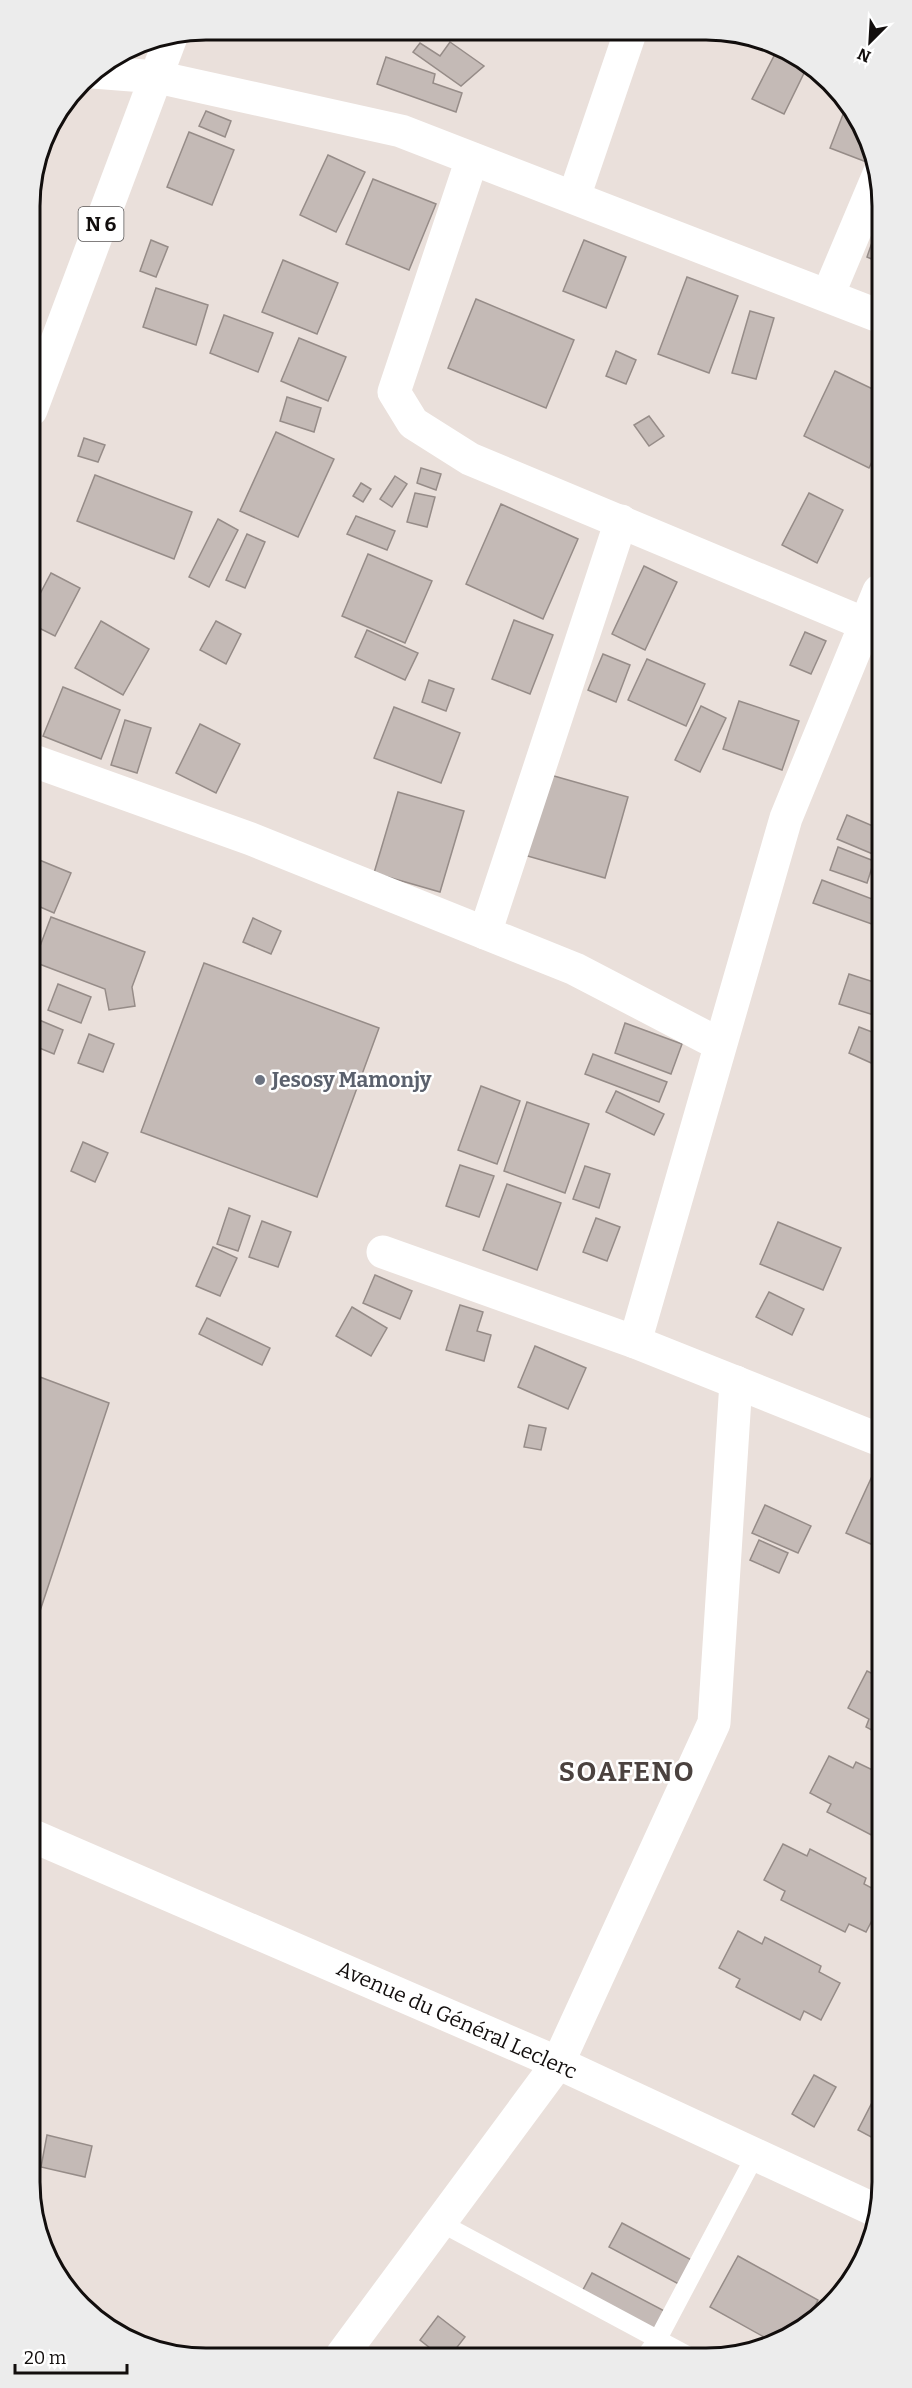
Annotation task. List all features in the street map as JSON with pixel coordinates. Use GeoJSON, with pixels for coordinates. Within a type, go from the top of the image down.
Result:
{"type":"FeatureCollection","features":[{"type":"Feature","properties":{"kind":"street"},"geometry":{"type":"LineString","coordinates":[[574,197],[627,41]]}},
{"type":"Feature","properties":{"kind":"street","name":"N 6"},"geometry":{"type":"LineString","coordinates":[[41,384],[168,45]]}},
{"type":"Feature","properties":{"kind":"street"},"geometry":{"type":"LineString","coordinates":[[109,73],[157,76],[401,131],[872,313]]}},
{"type":"Feature","properties":{"kind":"street"},"geometry":{"type":"LineString","coordinates":[[472,159],[394,392],[413,423],[470,459],[866,624]]}},
{"type":"Feature","properties":{"kind":"street"},"geometry":{"type":"LineString","coordinates":[[828,295],[871,194]]}},
{"type":"Feature","properties":{"kind":"street"},"geometry":{"type":"LineString","coordinates":[[485,933],[621,521]]}},
{"type":"Feature","properties":{"kind":"street"},"geometry":{"type":"LineString","coordinates":[[635,1342],[719,1044],[786,818],[872,609]]}},
{"type":"Feature","properties":{"kind":"street"},"geometry":{"type":"LineString","coordinates":[[41,763],[251,839],[575,969],[719,1044]]}},
{"type":"Feature","properties":{"kind":"street"},"geometry":{"type":"LineString","coordinates":[[382,1252],[635,1342],[871,1437]]}},
{"type":"Feature","properties":{"kind":"street"},"geometry":{"type":"LineString","coordinates":[[347,2348],[558,2063],[714,1724],[736,1382]]}},
{"type":"Feature","properties":{"kind":"street","name":"Avenue du Général Leclerc"},"geometry":{"type":"LineString","coordinates":[[40,1839],[558,2063],[869,2207]]}},
{"type":"Feature","properties":{"kind":"lane"},"geometry":{"type":"LineString","coordinates":[[651,2348],[756,2154]]}},
{"type":"Feature","properties":{"kind":"lane"},"geometry":{"type":"LineString","coordinates":[[441,2223],[674,2348]]}},
{"type":"Feature","properties":{"kind":"building"},"geometry":{"type":"Polygon","coordinates":[[[450,42],[484,66],[461,86],[413,52],[420,43],[440,56],[450,42]]]}},
{"type":"Feature","properties":{"kind":"building"},"geometry":{"type":"Polygon","coordinates":[[[774,56],[804,74],[784,114],[752,99],[774,56]]]}},
{"type":"Feature","properties":{"kind":"building"},"geometry":{"type":"Polygon","coordinates":[[[386,57],[435,74],[433,83],[462,93],[456,112],[377,84],[386,57]]]}},
{"type":"Feature","properties":{"kind":"building"},"geometry":{"type":"Polygon","coordinates":[[[206,111],[231,121],[225,137],[199,126],[206,111]]]}},
{"type":"Feature","properties":{"kind":"building"},"geometry":{"type":"Polygon","coordinates":[[[843,115],[854,133],[865,161],[830,148],[843,115]]]}},
{"type":"Feature","properties":{"kind":"building"},"geometry":{"type":"Polygon","coordinates":[[[189,132],[234,150],[212,205],[167,187],[189,132]]]}},
{"type":"Feature","properties":{"kind":"building"},"geometry":{"type":"Polygon","coordinates":[[[328,155],[365,172],[336,232],[300,215],[328,155]]]}},
{"type":"Feature","properties":{"kind":"building"},"geometry":{"type":"Polygon","coordinates":[[[373,179],[436,204],[409,270],[346,244],[373,179]]]}},
{"type":"Feature","properties":{"kind":"building"},"geometry":{"type":"Polygon","coordinates":[[[151,240],[168,247],[156,277],[140,271],[151,240]]]}},
{"type":"Feature","properties":{"kind":"building"},"geometry":{"type":"Polygon","coordinates":[[[584,240],[626,257],[606,308],[563,291],[584,240]]]}},
{"type":"Feature","properties":{"kind":"building"},"geometry":{"type":"Polygon","coordinates":[[[872,243],[872,259],[867,257],[872,243]]]}},
{"type":"Feature","properties":{"kind":"building"},"geometry":{"type":"Polygon","coordinates":[[[283,260],[338,283],[317,334],[262,312],[283,260]]]}},
{"type":"Feature","properties":{"kind":"building"},"geometry":{"type":"Polygon","coordinates":[[[687,277],[738,296],[709,373],[658,354],[687,277]]]}},
{"type":"Feature","properties":{"kind":"building"},"geometry":{"type":"Polygon","coordinates":[[[156,288],[208,305],[196,345],[143,327],[156,288]]]}},
{"type":"Feature","properties":{"kind":"building"},"geometry":{"type":"Polygon","coordinates":[[[476,299],[574,340],[546,408],[448,368],[476,299]]]}},
{"type":"Feature","properties":{"kind":"building"},"geometry":{"type":"Polygon","coordinates":[[[750,311],[774,318],[756,379],[732,373],[750,311]]]}},
{"type":"Feature","properties":{"kind":"building"},"geometry":{"type":"Polygon","coordinates":[[[224,315],[273,333],[258,372],[210,353],[224,315]]]}},
{"type":"Feature","properties":{"kind":"building"},"geometry":{"type":"Polygon","coordinates":[[[299,338],[346,357],[328,401],[281,381],[299,338]]]}},
{"type":"Feature","properties":{"kind":"building"},"geometry":{"type":"Polygon","coordinates":[[[616,351],[636,360],[626,384],[606,376],[616,351]]]}},
{"type":"Feature","properties":{"kind":"building"},"geometry":{"type":"Polygon","coordinates":[[[835,371],[872,389],[872,462],[869,468],[804,436],[835,371]]]}},
{"type":"Feature","properties":{"kind":"building"},"geometry":{"type":"Polygon","coordinates":[[[287,397],[321,408],[314,432],[280,421],[287,397]]]}},
{"type":"Feature","properties":{"kind":"building"},"geometry":{"type":"Polygon","coordinates":[[[649,416],[664,436],[649,446],[634,425],[649,416]]]}},
{"type":"Feature","properties":{"kind":"building"},"geometry":{"type":"Polygon","coordinates":[[[276,432],[334,459],[298,537],[240,511],[276,432]]]}},
{"type":"Feature","properties":{"kind":"building"},"geometry":{"type":"Polygon","coordinates":[[[84,438],[105,445],[98,462],[78,456],[84,438]]]}},
{"type":"Feature","properties":{"kind":"building"},"geometry":{"type":"Polygon","coordinates":[[[421,468],[441,474],[436,490],[417,483],[421,468]]]}},
{"type":"Feature","properties":{"kind":"building"},"geometry":{"type":"Polygon","coordinates":[[[95,475],[192,512],[174,559],[77,521],[95,475]]]}},
{"type":"Feature","properties":{"kind":"building"},"geometry":{"type":"Polygon","coordinates":[[[395,476],[407,484],[392,507],[380,499],[395,476]]]}},
{"type":"Feature","properties":{"kind":"building"},"geometry":{"type":"Polygon","coordinates":[[[361,483],[371,489],[363,502],[353,496],[361,483]]]}},
{"type":"Feature","properties":{"kind":"building"},"geometry":{"type":"Polygon","coordinates":[[[415,493],[435,497],[427,527],[407,522],[415,493]]]}},
{"type":"Feature","properties":{"kind":"building"},"geometry":{"type":"Polygon","coordinates":[[[809,493],[843,510],[817,563],[782,545],[809,493]]]}},
{"type":"Feature","properties":{"kind":"building"},"geometry":{"type":"Polygon","coordinates":[[[501,504],[578,539],[543,619],[466,584],[501,504]]]}},
{"type":"Feature","properties":{"kind":"building"},"geometry":{"type":"Polygon","coordinates":[[[356,516],[395,531],[387,550],[347,534],[356,516]]]}},
{"type":"Feature","properties":{"kind":"building"},"geometry":{"type":"Polygon","coordinates":[[[218,519],[238,530],[209,587],[189,577],[218,519]]]}},
{"type":"Feature","properties":{"kind":"building"},"geometry":{"type":"Polygon","coordinates":[[[247,534],[265,542],[245,588],[226,580],[247,534]]]}},
{"type":"Feature","properties":{"kind":"building"},"geometry":{"type":"Polygon","coordinates":[[[368,554],[432,581],[405,643],[342,616],[368,554]]]}},
{"type":"Feature","properties":{"kind":"building"},"geometry":{"type":"Polygon","coordinates":[[[644,566],[677,582],[645,650],[612,634],[644,566]]]}},
{"type":"Feature","properties":{"kind":"building"},"geometry":{"type":"Polygon","coordinates":[[[51,573],[80,588],[55,636],[41,629],[41,592],[51,573]]]}},
{"type":"Feature","properties":{"kind":"building"},"geometry":{"type":"Polygon","coordinates":[[[514,620],[553,635],[530,694],[492,679],[514,620]]]}},
{"type":"Feature","properties":{"kind":"building"},"geometry":{"type":"Polygon","coordinates":[[[101,621],[149,649],[123,695],[75,668],[101,621]]]}},
{"type":"Feature","properties":{"kind":"building"},"geometry":{"type":"Polygon","coordinates":[[[216,621],[241,634],[226,664],[200,650],[216,621]]]}},
{"type":"Feature","properties":{"kind":"building"},"geometry":{"type":"Polygon","coordinates":[[[367,630],[418,653],[405,680],[355,657],[367,630]]]}},
{"type":"Feature","properties":{"kind":"building"},"geometry":{"type":"Polygon","coordinates":[[[805,632],[826,641],[811,674],[790,665],[805,632]]]}},
{"type":"Feature","properties":{"kind":"building"},"geometry":{"type":"Polygon","coordinates":[[[603,654],[630,665],[616,702],[588,690],[603,654]]]}},
{"type":"Feature","properties":{"kind":"building"},"geometry":{"type":"Polygon","coordinates":[[[647,659],[705,684],[686,726],[628,700],[647,659]]]}},
{"type":"Feature","properties":{"kind":"building"},"geometry":{"type":"Polygon","coordinates":[[[429,680],[454,689],[446,711],[422,702],[429,680]]]}},
{"type":"Feature","properties":{"kind":"building"},"geometry":{"type":"Polygon","coordinates":[[[63,687],[120,710],[101,759],[43,736],[63,687]]]}},
{"type":"Feature","properties":{"kind":"building"},"geometry":{"type":"Polygon","coordinates":[[[739,701],[799,721],[782,770],[723,749],[739,701]]]}},
{"type":"Feature","properties":{"kind":"building"},"geometry":{"type":"Polygon","coordinates":[[[701,706],[726,718],[700,772],[675,760],[701,706]]]}},
{"type":"Feature","properties":{"kind":"building"},"geometry":{"type":"Polygon","coordinates":[[[394,707],[460,733],[441,783],[374,758],[394,707]]]}},
{"type":"Feature","properties":{"kind":"building"},"geometry":{"type":"Polygon","coordinates":[[[125,720],[151,728],[137,773],[111,765],[125,720]]]}},
{"type":"Feature","properties":{"kind":"building"},"geometry":{"type":"Polygon","coordinates":[[[200,724],[240,744],[216,793],[176,773],[200,724]]]}},
{"type":"Feature","properties":{"kind":"building"},"geometry":{"type":"Polygon","coordinates":[[[547,774],[628,797],[605,878],[524,855],[547,774]]]}},
{"type":"Feature","properties":{"kind":"building"},"geometry":{"type":"Polygon","coordinates":[[[398,792],[464,811],[440,892],[374,873],[398,792]]]}},
{"type":"Feature","properties":{"kind":"building"},"geometry":{"type":"Polygon","coordinates":[[[847,815],[872,825],[872,854],[837,839],[847,815]]]}},
{"type":"Feature","properties":{"kind":"building"},"geometry":{"type":"Polygon","coordinates":[[[838,847],[872,860],[867,883],[830,870],[838,847]]]}},
{"type":"Feature","properties":{"kind":"building"},"geometry":{"type":"Polygon","coordinates":[[[41,861],[71,873],[54,913],[41,907],[41,861]]]}},
{"type":"Feature","properties":{"kind":"building"},"geometry":{"type":"Polygon","coordinates":[[[822,880],[872,899],[872,924],[813,903],[822,880]]]}},
{"type":"Feature","properties":{"kind":"building"},"geometry":{"type":"Polygon","coordinates":[[[51,917],[145,952],[132,987],[135,1006],[109,1010],[105,989],[41,965],[41,944],[51,917]]]}},
{"type":"Feature","properties":{"kind":"building"},"geometry":{"type":"Polygon","coordinates":[[[253,918],[281,931],[271,954],[243,942],[253,918]]]}},
{"type":"Feature","properties":{"kind":"building","name":"Jesosy Mamonjy"},"geometry":{"type":"Polygon","coordinates":[[[204,963],[379,1028],[317,1197],[141,1132],[204,963]]]}},
{"type":"Feature","properties":{"kind":"building"},"geometry":{"type":"Polygon","coordinates":[[[849,974],[872,981],[872,1014],[839,1004],[849,974]]]}},
{"type":"Feature","properties":{"kind":"building"},"geometry":{"type":"Polygon","coordinates":[[[58,984],[91,997],[81,1023],[48,1010],[58,984]]]}},
{"type":"Feature","properties":{"kind":"building"},"geometry":{"type":"Polygon","coordinates":[[[41,1021],[63,1030],[54,1054],[41,1049],[41,1021]]]}},
{"type":"Feature","properties":{"kind":"building"},"geometry":{"type":"Polygon","coordinates":[[[625,1023],[682,1044],[671,1074],[615,1053],[625,1023]]]}},
{"type":"Feature","properties":{"kind":"building"},"geometry":{"type":"Polygon","coordinates":[[[859,1027],[872,1032],[872,1063],[849,1053],[859,1027]]]}},
{"type":"Feature","properties":{"kind":"building"},"geometry":{"type":"Polygon","coordinates":[[[89,1034],[114,1044],[103,1072],[78,1063],[89,1034]]]}},
{"type":"Feature","properties":{"kind":"building"},"geometry":{"type":"Polygon","coordinates":[[[593,1054],[667,1082],[659,1102],[585,1074],[593,1054]]]}},
{"type":"Feature","properties":{"kind":"building"},"geometry":{"type":"Polygon","coordinates":[[[481,1086],[520,1101],[497,1164],[458,1150],[481,1086]]]}},
{"type":"Feature","properties":{"kind":"building"},"geometry":{"type":"Polygon","coordinates":[[[616,1091],[664,1114],[654,1135],[606,1112],[616,1091]]]}},
{"type":"Feature","properties":{"kind":"building"},"geometry":{"type":"Polygon","coordinates":[[[527,1102],[589,1124],[565,1193],[504,1171],[527,1102]]]}},
{"type":"Feature","properties":{"kind":"building"},"geometry":{"type":"Polygon","coordinates":[[[83,1142],[108,1153],[95,1182],[71,1171],[83,1142]]]}},
{"type":"Feature","properties":{"kind":"building"},"geometry":{"type":"Polygon","coordinates":[[[460,1165],[494,1176],[479,1217],[446,1206],[460,1165]]]}},
{"type":"Feature","properties":{"kind":"building"},"geometry":{"type":"Polygon","coordinates":[[[585,1166],[610,1174],[599,1208],[573,1199],[585,1166]]]}},
{"type":"Feature","properties":{"kind":"building"},"geometry":{"type":"Polygon","coordinates":[[[507,1184],[561,1203],[537,1270],[483,1250],[507,1184]]]}},
{"type":"Feature","properties":{"kind":"building"},"geometry":{"type":"Polygon","coordinates":[[[229,1208],[250,1216],[238,1251],[217,1244],[229,1208]]]}},
{"type":"Feature","properties":{"kind":"building"},"geometry":{"type":"Polygon","coordinates":[[[596,1218],[620,1227],[607,1261],[583,1252],[596,1218]]]}},
{"type":"Feature","properties":{"kind":"building"},"geometry":{"type":"Polygon","coordinates":[[[262,1221],[291,1232],[278,1267],[249,1257],[262,1221]]]}},
{"type":"Feature","properties":{"kind":"building"},"geometry":{"type":"Polygon","coordinates":[[[778,1222],[841,1248],[823,1290],[760,1264],[778,1222]]]}},
{"type":"Feature","properties":{"kind":"building"},"geometry":{"type":"Polygon","coordinates":[[[213,1247],[237,1258],[220,1296],[196,1286],[213,1247]]]}},
{"type":"Feature","properties":{"kind":"building"},"geometry":{"type":"Polygon","coordinates":[[[375,1275],[412,1291],[400,1319],[363,1303],[375,1275]]]}},
{"type":"Feature","properties":{"kind":"building"},"geometry":{"type":"Polygon","coordinates":[[[769,1292],[804,1309],[792,1335],[756,1317],[769,1292]]]}},
{"type":"Feature","properties":{"kind":"building"},"geometry":{"type":"Polygon","coordinates":[[[460,1305],[483,1312],[477,1331],[491,1335],[484,1361],[446,1350],[460,1305]]]}},
{"type":"Feature","properties":{"kind":"building"},"geometry":{"type":"Polygon","coordinates":[[[352,1307],[387,1328],[371,1356],[336,1336],[352,1307]]]}},
{"type":"Feature","properties":{"kind":"building"},"geometry":{"type":"Polygon","coordinates":[[[207,1318],[270,1348],[262,1365],[199,1334],[207,1318]]]}},
{"type":"Feature","properties":{"kind":"building"},"geometry":{"type":"Polygon","coordinates":[[[535,1346],[586,1368],[568,1409],[518,1387],[535,1346]]]}},
{"type":"Feature","properties":{"kind":"building"},"geometry":{"type":"Polygon","coordinates":[[[40,1377],[109,1403],[40,1610],[40,1377]]]}},
{"type":"Feature","properties":{"kind":"building"},"geometry":{"type":"Polygon","coordinates":[[[529,1425],[546,1428],[541,1450],[524,1447],[529,1425]]]}},
{"type":"Feature","properties":{"kind":"building"},"geometry":{"type":"Polygon","coordinates":[[[871,1478],[871,1544],[846,1533],[871,1478]]]}},
{"type":"Feature","properties":{"kind":"building"},"geometry":{"type":"Polygon","coordinates":[[[765,1505],[811,1526],[798,1553],[752,1533],[765,1505]]]}},
{"type":"Feature","properties":{"kind":"building"},"geometry":{"type":"Polygon","coordinates":[[[759,1540],[788,1553],[779,1573],[750,1560],[759,1540]]]}},
{"type":"Feature","properties":{"kind":"building"},"geometry":{"type":"Polygon","coordinates":[[[867,1671],[871,1673],[871,1730],[866,1727],[869,1719],[848,1708],[867,1671]]]}},
{"type":"Feature","properties":{"kind":"building"},"geometry":{"type":"Polygon","coordinates":[[[829,1756],[853,1768],[856,1762],[871,1769],[871,1835],[827,1812],[831,1804],[810,1793],[829,1756]]]}},
{"type":"Feature","properties":{"kind":"building"},"geometry":{"type":"Polygon","coordinates":[[[783,1844],[807,1856],[810,1849],[866,1878],[864,1884],[871,1888],[871,1922],[866,1932],[849,1924],[845,1932],[781,1900],[785,1891],[764,1880],[783,1844]]]}},
{"type":"Feature","properties":{"kind":"building"},"geometry":{"type":"Polygon","coordinates":[[[738,1931],[762,1944],[765,1937],[821,1966],[819,1972],[840,1983],[821,2020],[804,2011],[800,2020],[736,1987],[740,1979],[719,1968],[738,1931]]]}},
{"type":"Feature","properties":{"kind":"building"},"geometry":{"type":"Polygon","coordinates":[[[814,2075],[836,2087],[814,2127],[792,2114],[814,2075]]]}},
{"type":"Feature","properties":{"kind":"building"},"geometry":{"type":"Polygon","coordinates":[[[871,2105],[871,2137],[858,2130],[871,2105]]]}},
{"type":"Feature","properties":{"kind":"building"},"geometry":{"type":"Polygon","coordinates":[[[47,2135],[92,2146],[85,2177],[41,2167],[47,2135]]]}},
{"type":"Feature","properties":{"kind":"building"},"geometry":{"type":"Polygon","coordinates":[[[622,2223],[703,2266],[690,2290],[609,2247],[622,2223]]]}},
{"type":"Feature","properties":{"kind":"building"},"geometry":{"type":"Polygon","coordinates":[[[738,2256],[818,2300],[815,2306],[806,2313],[764,2337],[710,2307],[738,2256]]]}},
{"type":"Feature","properties":{"kind":"building"},"geometry":{"type":"Polygon","coordinates":[[[592,2273],[674,2316],[661,2340],[579,2297],[592,2273]]]}},
{"type":"Feature","properties":{"kind":"building"},"geometry":{"type":"Polygon","coordinates":[[[438,2316],[465,2337],[456,2348],[430,2348],[420,2340],[438,2316]]]}},
{"type":"Feature","properties":{"kind":"place","name":"Jesosy Mamonjy"},"geometry":{"type":"Point","coordinates":[260,1080]}},
{"type":"Feature","properties":{"kind":"district","name":"SOAFENO"},"geometry":{"type":"Point","coordinates":[627,1772]}}]}
